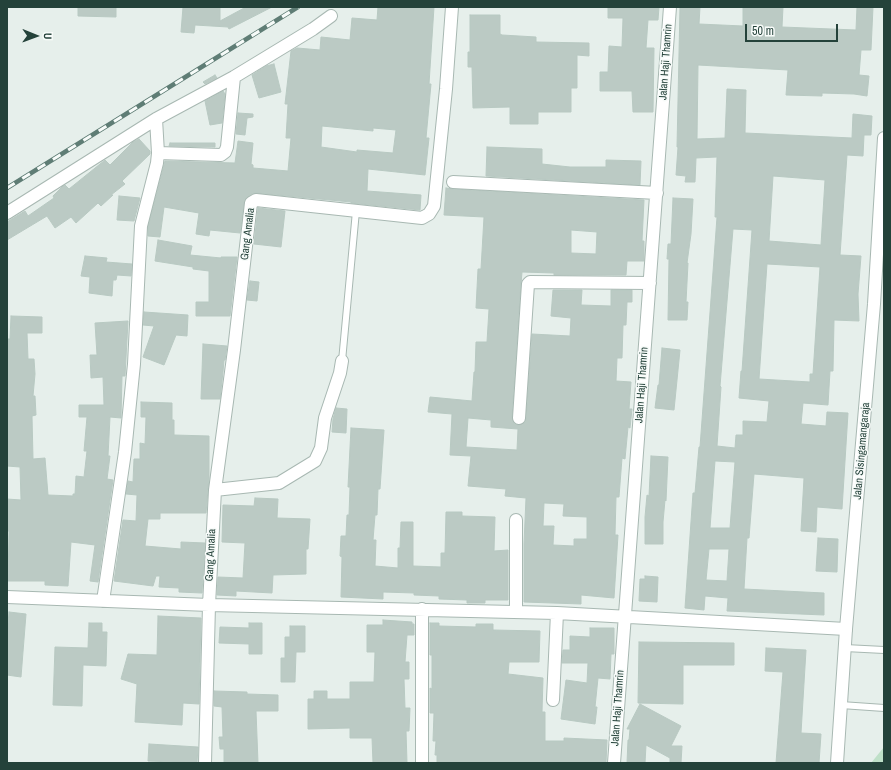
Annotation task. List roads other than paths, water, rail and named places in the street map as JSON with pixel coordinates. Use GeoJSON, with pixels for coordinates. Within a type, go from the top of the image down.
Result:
{"type":"FeatureCollection","features":[{"type":"Feature","properties":{"kind":"street","name":"Gang Amalia"},"geometry":{"type":"LineString","coordinates":[[205,763],[209,605],[215,490],[234,350],[251,204],[256,200],[422,218],[429,214],[434,206],[446,89],[452,7]]}},
{"type":"Feature","properties":{"kind":"street","name":"Jalan Haji Thamrin"},"geometry":{"type":"LineString","coordinates":[[614,763],[670,7]]}},
{"type":"Feature","properties":{"kind":"street"},"geometry":{"type":"LineString","coordinates":[[7,213],[156,119],[234,77],[313,29],[331,16]]}},
{"type":"Feature","properties":{"kind":"street"},"geometry":{"type":"LineString","coordinates":[[158,153],[221,154],[225,152],[227,147],[234,77]]}},
{"type":"Feature","properties":{"kind":"street"},"geometry":{"type":"LineString","coordinates":[[103,601],[125,452],[134,364],[141,226],[157,163],[158,153],[156,119]]}},
{"type":"Feature","properties":{"kind":"street","name":"Jalan Sisingamangaraja"},"geometry":{"type":"LineString","coordinates":[[838,763],[846,629],[877,304],[881,240],[884,138]]}},
{"type":"Feature","properties":{"kind":"street"},"geometry":{"type":"LineString","coordinates":[[453,182],[657,193]]}},
{"type":"Feature","properties":{"kind":"street"},"geometry":{"type":"LineString","coordinates":[[519,418],[528,284],[530,282],[650,283]]}},
{"type":"Feature","properties":{"kind":"street"},"geometry":{"type":"LineString","coordinates":[[215,490],[278,483],[315,461],[321,448],[324,418],[342,361]]}},
{"type":"Feature","properties":{"kind":"street"},"geometry":{"type":"LineString","coordinates":[[516,520],[516,611]]}},
{"type":"Feature","properties":{"kind":"street"},"geometry":{"type":"LineString","coordinates":[[7,597],[209,605],[516,611],[846,629]]}},
{"type":"Feature","properties":{"kind":"street"},"geometry":{"type":"LineString","coordinates":[[422,609],[422,763]]}},
{"type":"Feature","properties":{"kind":"street"},"geometry":{"type":"LineString","coordinates":[[553,700],[557,613]]}},
{"type":"Feature","properties":{"kind":"lane"},"geometry":{"type":"LineString","coordinates":[[342,361],[356,211]]}},
{"type":"Feature","properties":{"kind":"lane"},"geometry":{"type":"LineString","coordinates":[[845,648],[884,650]]}},
{"type":"Feature","properties":{"kind":"lane"},"geometry":{"type":"LineString","coordinates":[[841,705],[884,708]]}},
{"type":"Feature","properties":{"kind":"railway"},"geometry":{"type":"LineString","coordinates":[[7,188],[298,7]]}}]}
